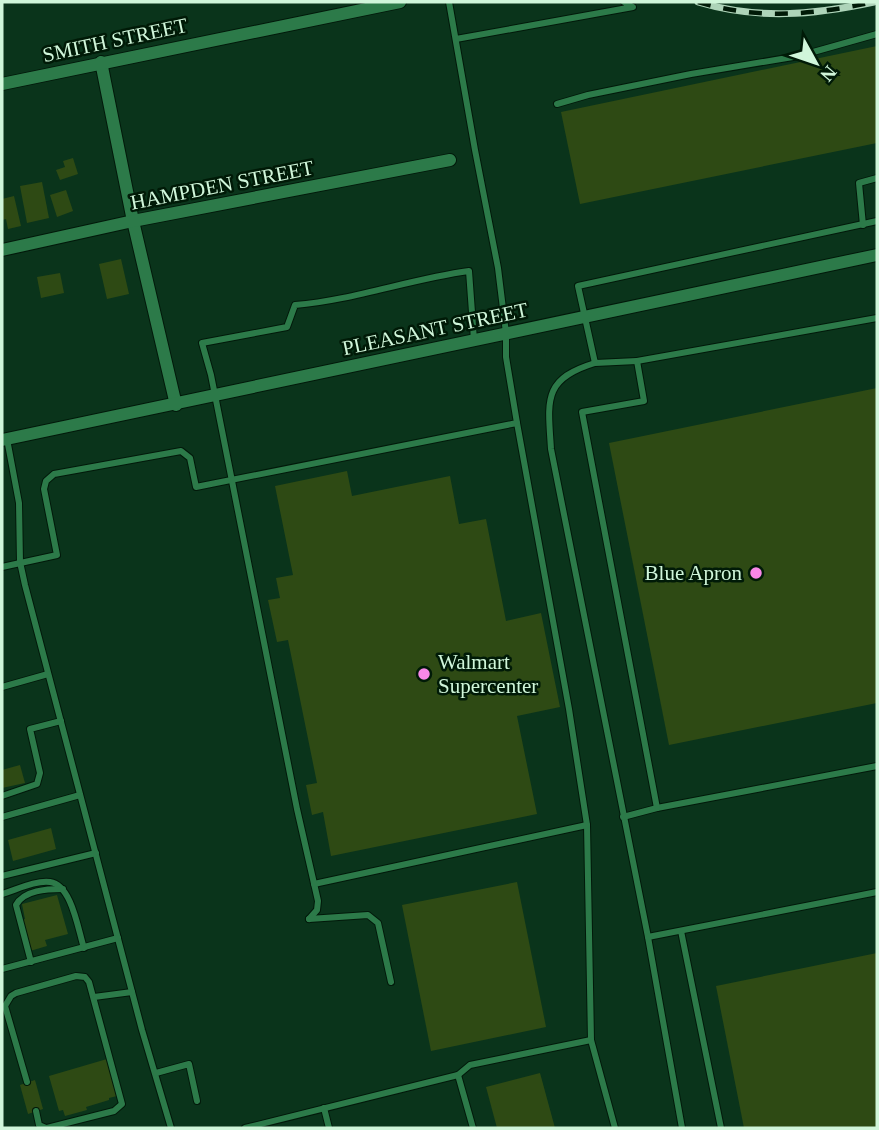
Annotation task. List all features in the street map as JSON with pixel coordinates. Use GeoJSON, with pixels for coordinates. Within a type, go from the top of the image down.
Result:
{"type":"FeatureCollection","features":[{"type":"Feature","properties":{"kind":"street","name":"SMITH STREET"},"geometry":{"type":"LineString","coordinates":[[2,84],[400,2]]}},
{"type":"Feature","properties":{"kind":"street"},"geometry":{"type":"LineString","coordinates":[[101,62],[133,221],[176,405]]}},
{"type":"Feature","properties":{"kind":"street","name":"HAMPDEN STREET"},"geometry":{"type":"LineString","coordinates":[[2,250],[133,221],[450,160]]}},
{"type":"Feature","properties":{"kind":"street","name":"PLEASANT STREET"},"geometry":{"type":"LineString","coordinates":[[4,440],[877,255]]}},
{"type":"Feature","properties":{"kind":"lane"},"geometry":{"type":"LineString","coordinates":[[449,2],[498,268],[506,333],[506,357],[587,825],[591,1040],[615,1128]]}},
{"type":"Feature","properties":{"kind":"lane"},"geometry":{"type":"LineString","coordinates":[[456,40],[633,7],[624,2]]}},
{"type":"Feature","properties":{"kind":"lane"},"geometry":{"type":"LineString","coordinates":[[557,104],[691,74],[799,56],[877,34]]}},
{"type":"Feature","properties":{"kind":"lane"},"geometry":{"type":"LineString","coordinates":[[863,225],[859,183],[877,178]]}},
{"type":"Feature","properties":{"kind":"lane"},"geometry":{"type":"LineString","coordinates":[[595,363],[578,286],[877,222]]}},
{"type":"Feature","properties":{"kind":"lane"},"geometry":{"type":"LineString","coordinates":[[391,982],[378,923],[368,915],[309,919],[317,910],[318,901],[202,343],[287,327],[295,305],[334,301],[469,271],[474,340]]}},
{"type":"Feature","properties":{"kind":"lane"},"geometry":{"type":"LineString","coordinates":[[682,1128],[648,937],[551,449],[551,393],[559,380],[574,369],[595,363],[637,360],[877,318]]}},
{"type":"Feature","properties":{"kind":"lane"},"geometry":{"type":"LineString","coordinates":[[637,360],[644,401],[582,412],[657,808]]}},
{"type":"Feature","properties":{"kind":"lane"},"geometry":{"type":"LineString","coordinates":[[2,568],[57,555],[44,489],[46,481],[54,474],[181,451],[190,458],[196,487],[517,423]]}},
{"type":"Feature","properties":{"kind":"lane"},"geometry":{"type":"LineString","coordinates":[[4,440],[19,503],[20,562],[132,992],[171,1128]]}},
{"type":"Feature","properties":{"kind":"lane"},"geometry":{"type":"LineString","coordinates":[[2,687],[48,674]]}},
{"type":"Feature","properties":{"kind":"lane"},"geometry":{"type":"LineString","coordinates":[[2,796],[37,784],[40,773],[30,729],[61,721]]}},
{"type":"Feature","properties":{"kind":"lane"},"geometry":{"type":"LineString","coordinates":[[623,817],[657,808],[877,766]]}},
{"type":"Feature","properties":{"kind":"lane"},"geometry":{"type":"LineString","coordinates":[[2,817],[80,795]]}},
{"type":"Feature","properties":{"kind":"lane"},"geometry":{"type":"LineString","coordinates":[[314,884],[587,825]]}},
{"type":"Feature","properties":{"kind":"lane"},"geometry":{"type":"LineString","coordinates":[[2,876],[96,853]]}},
{"type":"Feature","properties":{"kind":"lane"},"geometry":{"type":"LineString","coordinates":[[2,894],[49,882],[63,889],[68,895],[83,948]]}},
{"type":"Feature","properties":{"kind":"lane"},"geometry":{"type":"LineString","coordinates":[[31,962],[16,911],[18,901],[25,895],[63,889]]}},
{"type":"Feature","properties":{"kind":"lane"},"geometry":{"type":"LineString","coordinates":[[648,937],[877,892]]}},
{"type":"Feature","properties":{"kind":"lane"},"geometry":{"type":"LineString","coordinates":[[681,931],[721,1128]]}},
{"type":"Feature","properties":{"kind":"lane"},"geometry":{"type":"LineString","coordinates":[[2,968],[118,938]]}},
{"type":"Feature","properties":{"kind":"lane"},"geometry":{"type":"LineString","coordinates":[[27,1082],[5,1006],[10,996],[76,976],[88,980],[122,1104],[114,1111],[46,1128],[39,1125],[36,1111]]}},
{"type":"Feature","properties":{"kind":"lane"},"geometry":{"type":"LineString","coordinates":[[94,998],[132,992]]}},
{"type":"Feature","properties":{"kind":"lane"},"geometry":{"type":"LineString","coordinates":[[245,1128],[458,1075],[470,1065],[591,1040]]}},
{"type":"Feature","properties":{"kind":"lane"},"geometry":{"type":"LineString","coordinates":[[156,1073],[189,1064],[197,1101]]}},
{"type":"Feature","properties":{"kind":"lane"},"geometry":{"type":"LineString","coordinates":[[458,1075],[473,1128]]}},
{"type":"Feature","properties":{"kind":"lane"},"geometry":{"type":"LineString","coordinates":[[324,1108],[329,1128]]}},
{"type":"Feature","properties":{"kind":"building"},"geometry":{"type":"Polygon","coordinates":[[[877,46],[877,143],[580,204],[561,112],[877,46]]]}},
{"type":"Feature","properties":{"kind":"building"},"geometry":{"type":"Polygon","coordinates":[[[73,158],[78,174],[60,180],[56,170],[65,167],[63,161],[73,158]]]}},
{"type":"Feature","properties":{"kind":"building"},"geometry":{"type":"Polygon","coordinates":[[[42,182],[49,218],[27,223],[20,186],[42,182]]]}},
{"type":"Feature","properties":{"kind":"building"},"geometry":{"type":"Polygon","coordinates":[[[66,190],[73,211],[57,217],[50,195],[66,190]]]}},
{"type":"Feature","properties":{"kind":"building"},"geometry":{"type":"Polygon","coordinates":[[[14,196],[21,226],[8,229],[6,219],[2,220],[2,199],[14,196]]]}},
{"type":"Feature","properties":{"kind":"building"},"geometry":{"type":"Polygon","coordinates":[[[121,259],[129,294],[107,299],[99,264],[121,259]]]}},
{"type":"Feature","properties":{"kind":"building"},"geometry":{"type":"Polygon","coordinates":[[[60,273],[64,293],[41,298],[37,277],[60,273]]]}},
{"type":"Feature","properties":{"kind":"building","name":"Blue Apron"},"geometry":{"type":"Polygon","coordinates":[[[877,388],[877,703],[669,745],[609,443],[877,388]]]}},
{"type":"Feature","properties":{"kind":"building","name":"Walmart Supercenter"},"geometry":{"type":"Polygon","coordinates":[[[347,471],[352,496],[450,476],[459,524],[486,519],[506,621],[541,613],[560,707],[517,716],[537,814],[331,856],[323,812],[312,815],[306,785],[317,783],[288,640],[277,642],[268,600],[280,598],[276,578],[293,575],[275,486],[347,471]]]}},
{"type":"Feature","properties":{"kind":"building"},"geometry":{"type":"Polygon","coordinates":[[[20,765],[25,783],[2,788],[2,770],[20,765]]]}},
{"type":"Feature","properties":{"kind":"building"},"geometry":{"type":"Polygon","coordinates":[[[51,828],[56,849],[13,861],[8,840],[51,828]]]}},
{"type":"Feature","properties":{"kind":"building"},"geometry":{"type":"Polygon","coordinates":[[[517,882],[546,1027],[431,1051],[402,905],[517,882]]]}},
{"type":"Feature","properties":{"kind":"building"},"geometry":{"type":"Polygon","coordinates":[[[57,895],[68,934],[45,940],[47,946],[30,951],[22,920],[25,919],[22,904],[57,895]]]}},
{"type":"Feature","properties":{"kind":"building"},"geometry":{"type":"Polygon","coordinates":[[[877,953],[877,1128],[744,1128],[716,986],[877,953]]]}},
{"type":"Feature","properties":{"kind":"building"},"geometry":{"type":"Polygon","coordinates":[[[107,1059],[117,1096],[86,1107],[87,1110],[65,1116],[63,1110],[59,1111],[49,1076],[107,1059]]]}},
{"type":"Feature","properties":{"kind":"building"},"geometry":{"type":"Polygon","coordinates":[[[540,1073],[555,1128],[497,1128],[486,1087],[540,1073]]]}},
{"type":"Feature","properties":{"kind":"building"},"geometry":{"type":"Polygon","coordinates":[[[35,1080],[43,1109],[28,1114],[20,1085],[35,1080]]]}},
{"type":"Feature","properties":{"kind":"railway"},"geometry":{"type":"LineString","coordinates":[[698,2],[720,8],[786,14],[874,2]]}},
{"type":"Feature","properties":{"kind":"place","name":"Blue Apron"},"geometry":{"type":"Point","coordinates":[756,573]}},
{"type":"Feature","properties":{"kind":"place","name":"Walmart Supercenter"},"geometry":{"type":"Point","coordinates":[424,674]}}]}
